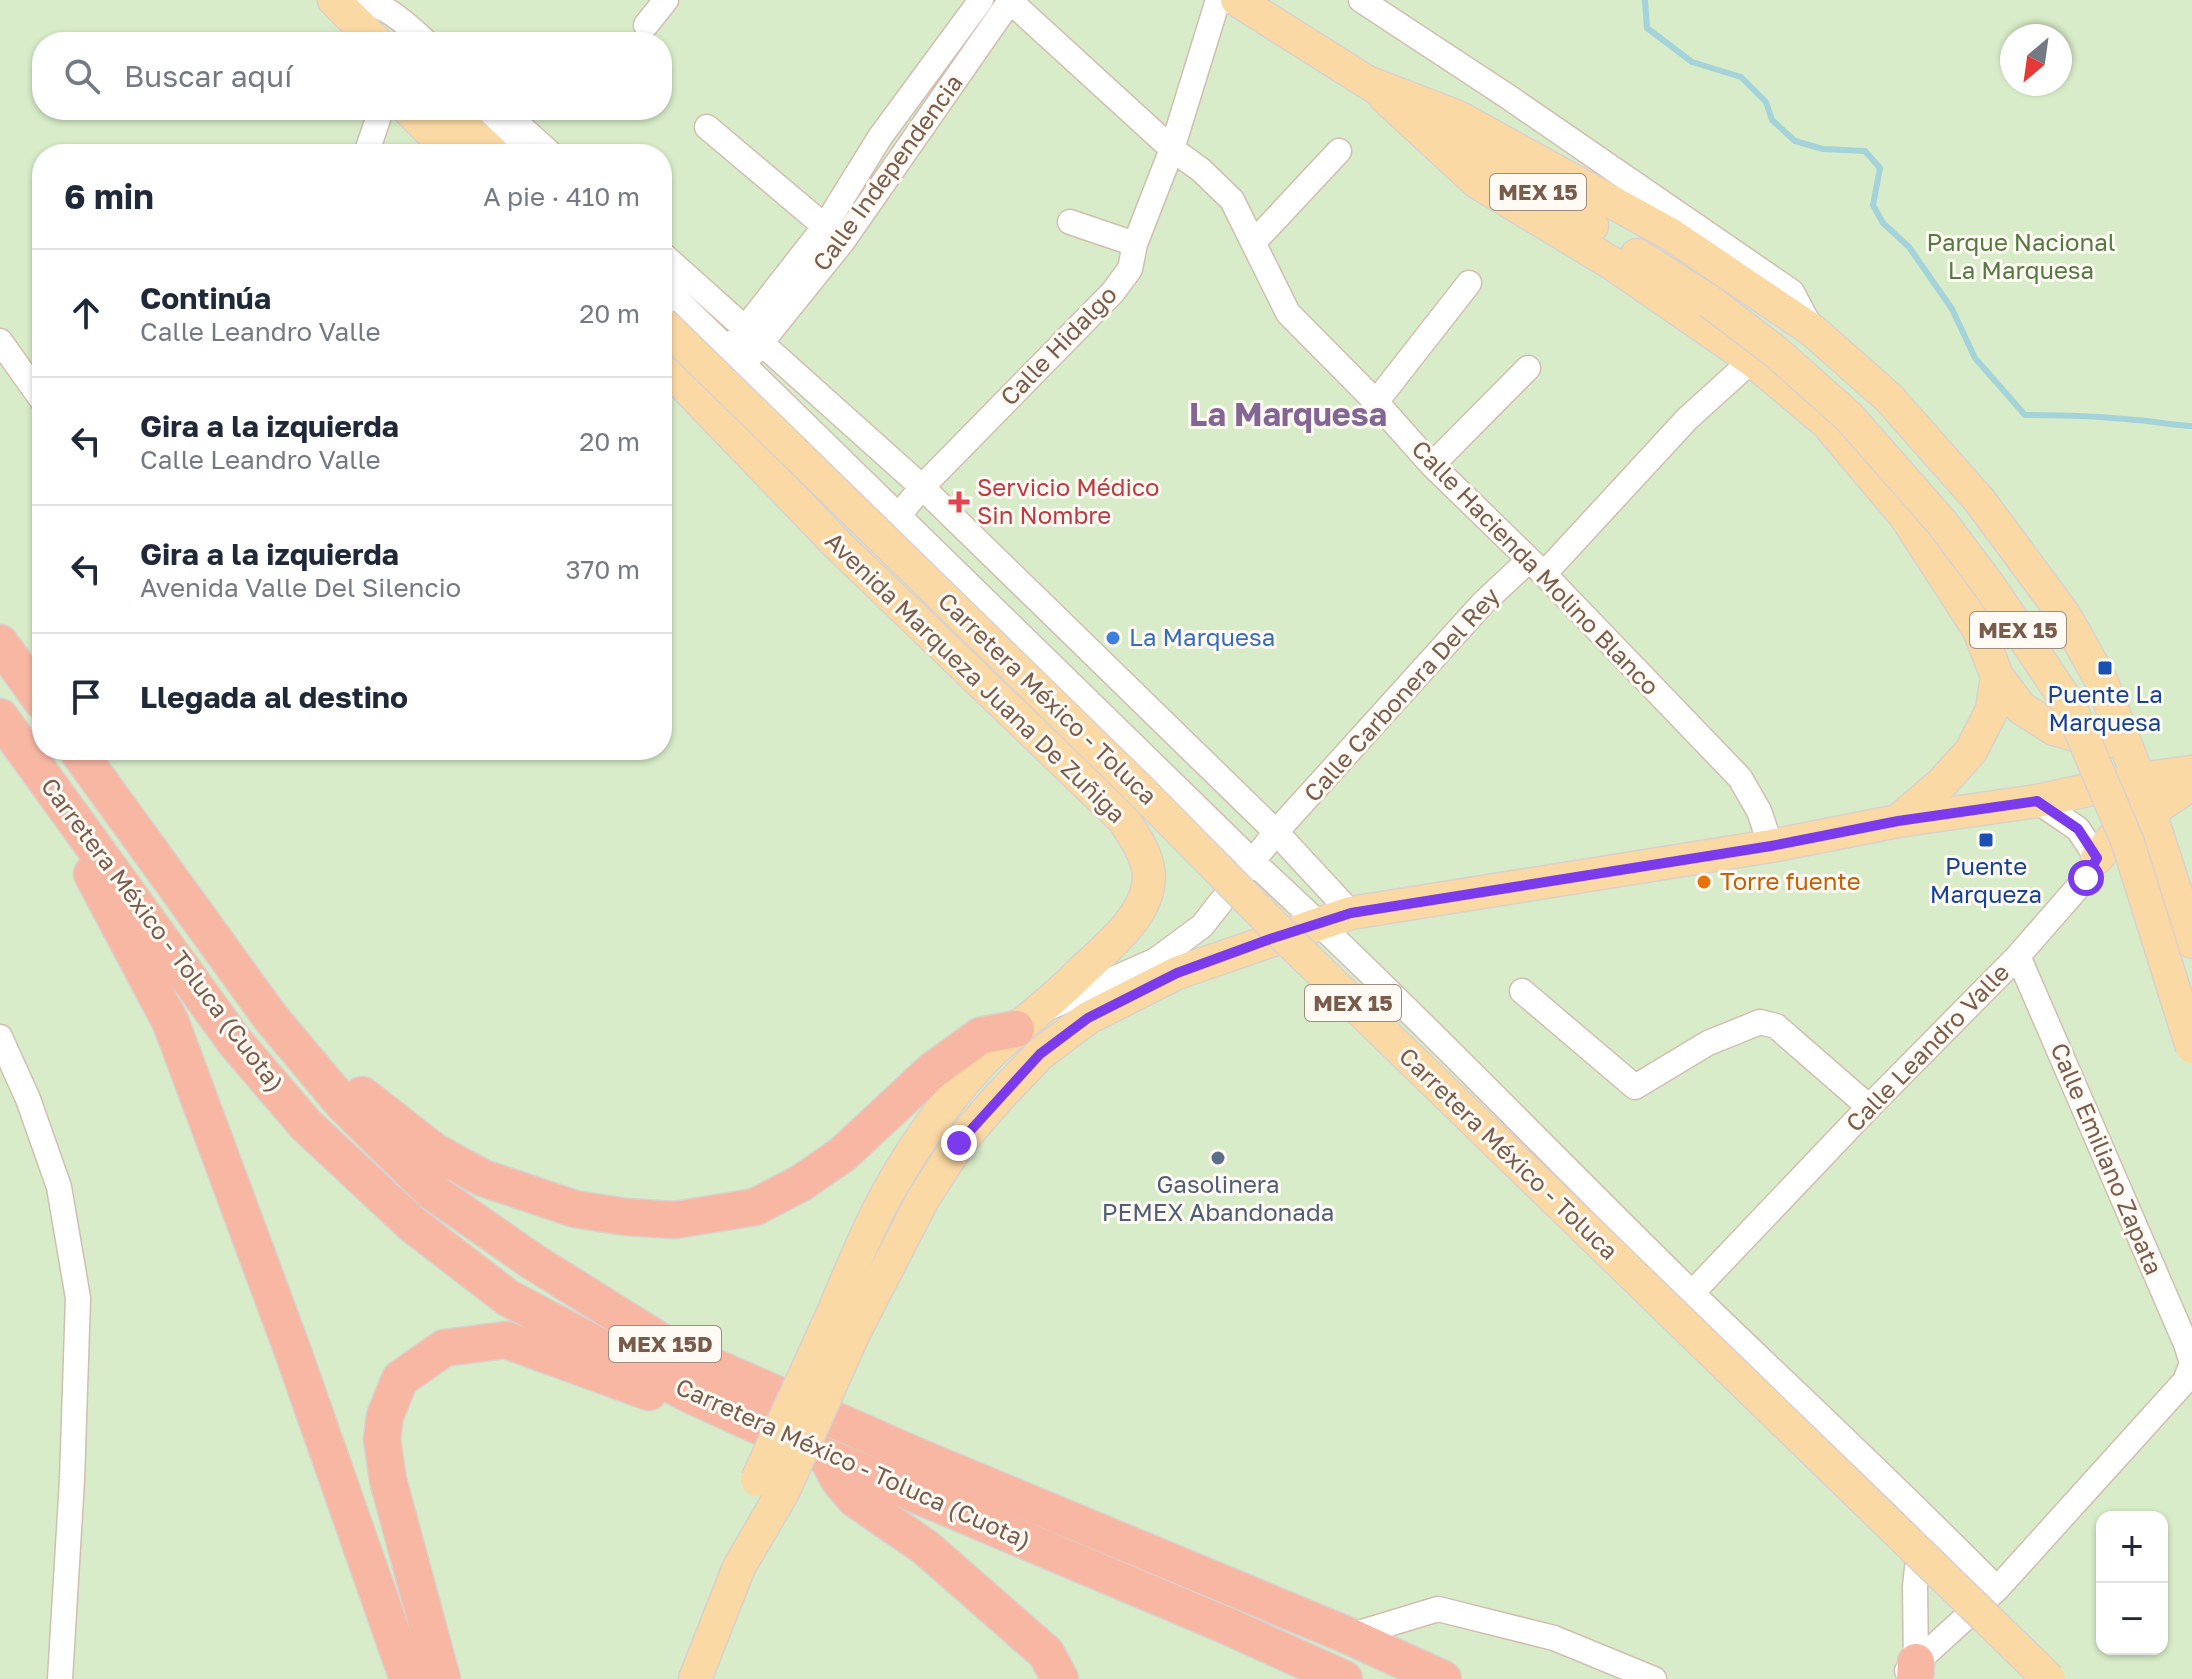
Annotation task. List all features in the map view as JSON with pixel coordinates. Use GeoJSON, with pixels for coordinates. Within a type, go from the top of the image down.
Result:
{"type":"FeatureCollection","features":[{"type":"Feature","properties":{"kind":"highway"},"geometry":{"type":"LineString","coordinates":[[0,643],[32,687]]}},
{"type":"Feature","properties":{"kind":"highway","name":"Carretera México - Toluca (Cuota)"},"geometry":{"type":"LineString","coordinates":[[0,717],[32,760]]}},
{"type":"Feature","properties":{"kind":"highway","name":"Carretera México - Toluca (Cuota)"},"geometry":{"type":"LineString","coordinates":[[32,760],[235,1042],[306,1125],[412,1224],[508,1298],[691,1395],[827,1457],[1344,1679]]}},
{"type":"Feature","properties":{"kind":"highway","name":"Carretera México - Toluca (Cuota)"},"geometry":{"type":"LineString","coordinates":[[84,760],[271,1018],[344,1105],[430,1190],[532,1261],[671,1348],[921,1458],[1349,1636],[1443,1679]]}},
{"type":"Feature","properties":{"kind":"highway"},"geometry":{"type":"LineString","coordinates":[[41,772],[171,1023],[292,1349],[408,1679]]}},
{"type":"Feature","properties":{"kind":"highway"},"geometry":{"type":"LineString","coordinates":[[271,1018],[388,1117],[435,1152],[483,1178],[575,1209],[675,1220],[755,1207],[801,1183],[843,1154],[932,1071],[980,1036],[1032,1031]]}},
{"type":"Feature","properties":{"kind":"highway"},"geometry":{"type":"LineString","coordinates":[[442,1679],[388,1480],[382,1439],[385,1416],[400,1379],[444,1348],[506,1340],[642,1392],[691,1395]]}},
{"type":"Feature","properties":{"kind":"highway"},"geometry":{"type":"LineString","coordinates":[[827,1457],[839,1480],[855,1499],[925,1547],[1046,1653],[1060,1679]]}},
{"type":"Feature","properties":{"kind":"main road","name":"MEX 15"},"geometry":{"type":"LineString","coordinates":[[1237,0],[1709,301],[1776,352],[1849,417],[1942,523],[1990,587],[2070,706],[2128,843],[2192,1047]]}},
{"type":"Feature","properties":{"kind":"main road"},"geometry":{"type":"LineString","coordinates":[[350,14],[367,32]]}},
{"type":"Feature","properties":{"kind":"main road"},"geometry":{"type":"LineString","coordinates":[[1367,82],[1458,117],[1670,234],[1812,330],[1889,398],[1980,501],[2065,616],[2101,680],[2134,764],[2192,942]]}},
{"type":"Feature","properties":{"kind":"main road"},"geometry":{"type":"LineString","coordinates":[[1367,82],[1477,182],[1613,264],[1752,360],[1827,423],[1906,517],[1979,630],[1997,676],[2021,708],[2054,729],[2134,764],[2192,772]]}},
{"type":"Feature","properties":{"kind":"main road"},"geometry":{"type":"LineString","coordinates":[[417,120],[436,144]]}},
{"type":"Feature","properties":{"kind":"main road"},"geometry":{"type":"LineString","coordinates":[[458,120],[484,144]]}},
{"type":"Feature","properties":{"kind":"main road","name":"Carretera México - Toluca"},"geometry":{"type":"LineString","coordinates":[[672,333],[1140,790],[1287,939],[2049,1679]]}},
{"type":"Feature","properties":{"kind":"main road","name":"Avenida Marqueza Juana De Zuñiga"},"geometry":{"type":"LineString","coordinates":[[672,372],[839,546],[1124,820],[1138,842],[1147,865],[1149,887],[1135,917],[1032,1031]]}},
{"type":"Feature","properties":{"kind":"main road"},"geometry":{"type":"LineString","coordinates":[[1898,821],[1942,783],[1971,751],[1992,710],[1997,676]]}},
{"type":"Feature","properties":{"kind":"main road"},"geometry":{"type":"LineString","coordinates":[[695,1679],[770,1486],[841,1329],[878,1211],[924,1133],[978,1067],[1032,1031],[1088,1018],[1177,973],[1351,913],[1771,846],[1898,821],[2037,801],[2134,764],[2192,765]]}},
{"type":"Feature","properties":{"kind":"main road"},"geometry":{"type":"LineString","coordinates":[[2097,858],[2116,834],[2192,784]]}},
{"type":"Feature","properties":{"kind":"street"},"geometry":{"type":"LineString","coordinates":[[646,25],[666,0]]}},
{"type":"Feature","properties":{"kind":"street","name":"Calle Independencia"},"geometry":{"type":"LineString","coordinates":[[834,234],[880,137],[981,0]]}},
{"type":"Feature","properties":{"kind":"street","name":"Calle Independencia"},"geometry":{"type":"LineString","coordinates":[[737,357],[905,150],[1009,0]]}},
{"type":"Feature","properties":{"kind":"street","name":"Calle Hacienda Molino Blanco"},"geometry":{"type":"LineString","coordinates":[[1009,0],[1232,200],[1288,313],[1376,402],[1432,465],[1537,567],[1740,778],[1759,811],[1771,846]]}},
{"type":"Feature","properties":{"kind":"street","name":"Calle Hidalgo"},"geometry":{"type":"LineString","coordinates":[[899,515],[922,487],[1113,292],[1130,269],[1135,244],[1172,149],[1218,0]]}},
{"type":"Feature","properties":{"kind":"street"},"geometry":{"type":"LineString","coordinates":[[1361,0],[1507,96],[1792,292],[1812,330]]}},
{"type":"Feature","properties":{"kind":"street"},"geometry":{"type":"LineString","coordinates":[[350,14],[375,3],[415,32]]}},
{"type":"Feature","properties":{"kind":"street"},"geometry":{"type":"LineString","coordinates":[[350,14],[385,32]]}},
{"type":"Feature","properties":{"kind":"street"},"geometry":{"type":"LineString","coordinates":[[369,144],[378,120]]}},
{"type":"Feature","properties":{"kind":"street"},"geometry":{"type":"LineString","coordinates":[[489,120],[514,144]]}},
{"type":"Feature","properties":{"kind":"street"},"geometry":{"type":"LineString","coordinates":[[513,120],[540,144]]}},
{"type":"Feature","properties":{"kind":"street"},"geometry":{"type":"LineString","coordinates":[[707,127],[834,234]]}},
{"type":"Feature","properties":{"kind":"street"},"geometry":{"type":"LineString","coordinates":[[880,137],[905,150]]}},
{"type":"Feature","properties":{"kind":"street"},"geometry":{"type":"LineString","coordinates":[[1254,242],[1339,151]]}},
{"type":"Feature","properties":{"kind":"street"},"geometry":{"type":"LineString","coordinates":[[1070,222],[1135,244]]}},
{"type":"Feature","properties":{"kind":"street"},"geometry":{"type":"LineString","coordinates":[[672,263],[922,487],[1276,832],[1351,913]]}},
{"type":"Feature","properties":{"kind":"street"},"geometry":{"type":"LineString","coordinates":[[1376,402],[1469,283]]}},
{"type":"Feature","properties":{"kind":"street"},"geometry":{"type":"LineString","coordinates":[[672,295],[1320,924],[1692,1293],[1926,1516],[1997,1589]]}},
{"type":"Feature","properties":{"kind":"street"},"geometry":{"type":"LineString","coordinates":[[2,349],[32,387]]}},
{"type":"Feature","properties":{"kind":"street","name":"Calle Carbonera Del Rey"},"geometry":{"type":"LineString","coordinates":[[1032,1031],[1156,960],[1202,926],[1276,832],[1483,603],[1537,567],[1687,419],[1752,360]]}},
{"type":"Feature","properties":{"kind":"street"},"geometry":{"type":"LineString","coordinates":[[1432,465],[1528,368]]}},
{"type":"Feature","properties":{"kind":"street"},"geometry":{"type":"LineString","coordinates":[[2037,801],[2078,829],[2097,858]]}},
{"type":"Feature","properties":{"kind":"street","name":"Calle Leandro Valle"},"geometry":{"type":"LineString","coordinates":[[1692,1293],[2018,956],[2086,878],[2097,858]]}},
{"type":"Feature","properties":{"kind":"street","name":"Calle Emiliano Zapata"},"geometry":{"type":"LineString","coordinates":[[2018,956],[2192,1363]]}},
{"type":"Feature","properties":{"kind":"street"},"geometry":{"type":"LineString","coordinates":[[1522,991],[1635,1087],[1708,1043],[1760,1022],[1776,1026],[1869,1107]]}},
{"type":"Feature","properties":{"kind":"street"},"geometry":{"type":"LineString","coordinates":[[0,1037],[28,1099],[59,1187],[78,1298],[72,1480],[60,1679]]}},
{"type":"Feature","properties":{"kind":"street"},"geometry":{"type":"LineString","coordinates":[[1910,1673],[1997,1589],[2185,1381],[2192,1363]]}},
{"type":"Feature","properties":{"kind":"street"},"geometry":{"type":"LineString","coordinates":[[1910,1673],[1918,1548],[1926,1516]]}},
{"type":"Feature","properties":{"kind":"street"},"geometry":{"type":"LineString","coordinates":[[1349,1636],[1438,1609],[1554,1638],[1654,1679]]}},
{"type":"Feature","properties":{"kind":"green space","name":"Parque Nacional La Marquesa"},"geometry":{"type":"Polygon","coordinates":[[[0,0],[2192,0],[2192,1679],[0,1679],[0,0]]]}},
{"type":"Feature","properties":{"kind":"waterway"},"geometry":{"type":"LineString","coordinates":[[1645,0],[1647,28],[1692,62],[1741,77],[1766,102],[1772,120],[1795,141],[1823,149],[1865,151],[1880,168],[1873,205],[1883,223],[1909,247],[1952,309],[1975,358],[2025,415],[2192,426]]}},
{"type":"Feature","properties":{"kind":"place","name":"Servicio Médico Sin Nombre"},"geometry":{"type":"Point","coordinates":[959,502]}},
{"type":"Feature","properties":{"kind":"place","name":"La Marquesa"},"geometry":{"type":"Point","coordinates":[1113,638]}},
{"type":"Feature","properties":{"kind":"place","name":"Puente La Marquesa"},"geometry":{"type":"Point","coordinates":[2105,668]}},
{"type":"Feature","properties":{"kind":"place","name":"Puente Marqueza"},"geometry":{"type":"Point","coordinates":[1986,840]}},
{"type":"Feature","properties":{"kind":"place","name":"Torre fuente"},"geometry":{"type":"Point","coordinates":[1704,882]}},
{"type":"Feature","properties":{"kind":"place","name":"Gasolinera PEMEX Abandonada"},"geometry":{"type":"Point","coordinates":[1218,1158]}},
{"type":"Feature","properties":{"kind":"district","name":"La Marquesa"},"geometry":{"type":"Point","coordinates":[1288,415]}},
{"type":"Feature","properties":{"kind":"route"},"geometry":{"type":"LineString","coordinates":[[959,1143],[1040,1054],[1088,1018],[1177,973],[1351,913],[1771,846],[1898,821],[2037,801],[2078,829],[2097,858],[2086,878]]}}]}
